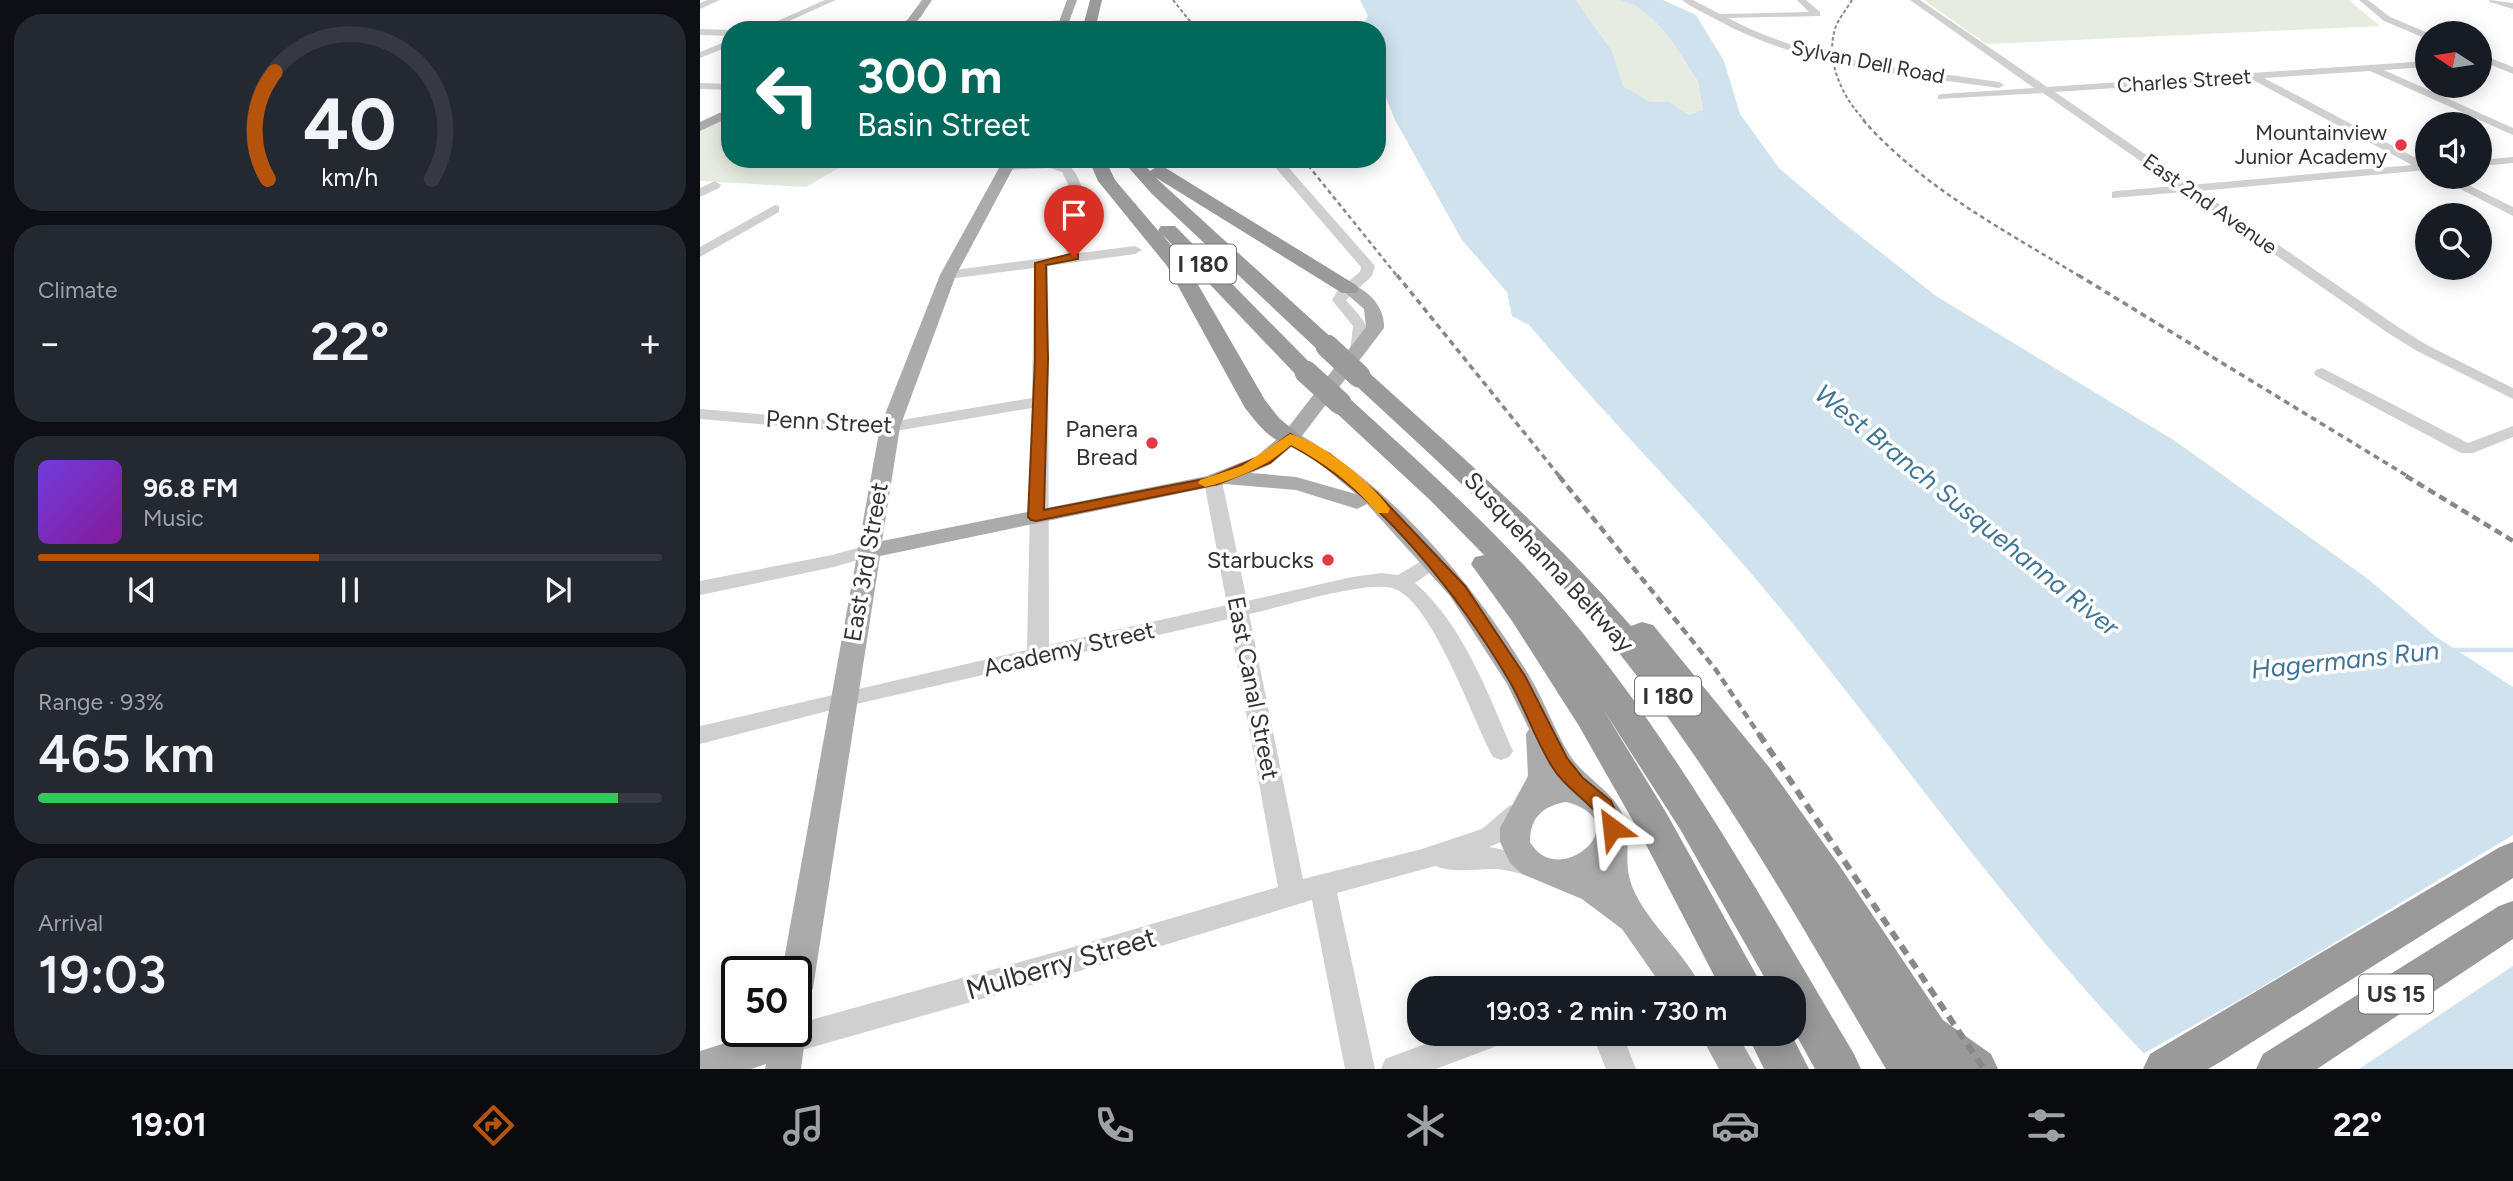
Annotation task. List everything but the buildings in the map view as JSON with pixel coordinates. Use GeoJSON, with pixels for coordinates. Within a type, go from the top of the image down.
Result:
{"type":"FeatureCollection","features":[{"type":"Feature","properties":{"kind":"highway"},"geometry":{"type":"LineString","coordinates":[[1090,21],[1096,0]]}},
{"type":"Feature","properties":{"kind":"highway"},"geometry":{"type":"LineString","coordinates":[[1101,168],[1107,181],[1151,232],[1187,280],[1254,403],[1270,423],[1290,438]]}},
{"type":"Feature","properties":{"kind":"highway","name":"Susquehanna Beltway"},"geometry":{"type":"LineString","coordinates":[[1104,168],[1210,271],[1306,372],[1496,550],[1578,650],[1658,761],[1785,976]]}},
{"type":"Feature","properties":{"kind":"highway","name":"Susquehanna Beltway"},"geometry":{"type":"LineString","coordinates":[[1138,168],[1175,206],[1327,346],[1358,363],[1448,458],[1514,518],[1582,589],[1664,690],[1918,1050]]}},
{"type":"Feature","properties":{"kind":"highway"},"geometry":{"type":"LineString","coordinates":[[1156,168],[1180,187],[1347,288],[1368,270]]}},
{"type":"Feature","properties":{"kind":"highway"},"geometry":{"type":"LineString","coordinates":[[1398,457],[1494,575],[1557,664],[1660,836],[1736,976]]}},
{"type":"Feature","properties":{"kind":"highway","name":"US 15"},"geometry":{"type":"LineString","coordinates":[[2165,1069],[2219,1039],[2513,858]]}},
{"type":"Feature","properties":{"kind":"highway","name":"US 15"},"geometry":{"type":"LineString","coordinates":[[2278,1069],[2513,918]]}},
{"type":"Feature","properties":{"kind":"highway","name":"Susquehanna Beltway"},"geometry":{"type":"LineString","coordinates":[[1806,1012],[1839,1069]]}},
{"type":"Feature","properties":{"kind":"highway"},"geometry":{"type":"LineString","coordinates":[[1775,1046],[1787,1069]]}},
{"type":"Feature","properties":{"kind":"highway"},"geometry":{"type":"LineString","coordinates":[[1918,1050],[1945,1069]]}},
{"type":"Feature","properties":{"kind":"highway"},"geometry":{"type":"LineString","coordinates":[[1918,1050],[1976,1069]]}},
{"type":"Feature","properties":{"kind":"main road"},"geometry":{"type":"LineString","coordinates":[[912,21],[927,0]]}},
{"type":"Feature","properties":{"kind":"main road"},"geometry":{"type":"LineString","coordinates":[[1065,21],[1072,0]]}},
{"type":"Feature","properties":{"kind":"main road"},"geometry":{"type":"LineString","coordinates":[[700,127],[721,116]]}},
{"type":"Feature","properties":{"kind":"main road","name":"East 3rd Street"},"geometry":{"type":"LineString","coordinates":[[801,956],[890,427],[948,275],[1006,168]]}},
{"type":"Feature","properties":{"kind":"main road"},"geometry":{"type":"LineString","coordinates":[[1213,481],[1264,460],[1290,438],[1358,363],[1376,323],[1374,311],[1347,288]]}},
{"type":"Feature","properties":{"kind":"main road"},"geometry":{"type":"LineString","coordinates":[[1290,438],[1308,467],[1357,502],[1393,522]]}},
{"type":"Feature","properties":{"kind":"main road"},"geometry":{"type":"LineString","coordinates":[[1290,438],[1324,457],[1372,496],[1393,522],[1435,562],[1459,590],[1518,681],[1560,763],[1576,783],[1596,800],[1611,820],[1609,855],[1612,875],[1637,926],[1675,976]]}},
{"type":"Feature","properties":{"kind":"main road"},"geometry":{"type":"LineString","coordinates":[[868,551],[1213,481],[1250,479],[1300,482],[1357,502]]}},
{"type":"Feature","properties":{"kind":"main road"},"geometry":{"type":"LineString","coordinates":[[1538,717],[1542,776],[1514,827],[1515,841],[1522,854],[1541,868],[1566,875],[1593,889],[1637,926]]}},
{"type":"Feature","properties":{"kind":"main road"},"geometry":{"type":"LineString","coordinates":[[1525,806],[1544,794],[1561,790],[1577,791],[1596,800]]}},
{"type":"Feature","properties":{"kind":"main road"},"geometry":{"type":"LineString","coordinates":[[1541,868],[1569,871],[1590,865],[1606,850],[1612,838]]}},
{"type":"Feature","properties":{"kind":"main road"},"geometry":{"type":"LineString","coordinates":[[1725,1046],[1739,1069]]}},
{"type":"Feature","properties":{"kind":"main road","name":"Mulberry Street"},"geometry":{"type":"LineString","coordinates":[[700,1068],[786,1047]]}},
{"type":"Feature","properties":{"kind":"street"},"geometry":{"type":"LineString","coordinates":[[700,6],[716,0]]}},
{"type":"Feature","properties":{"kind":"street"},"geometry":{"type":"LineString","coordinates":[[782,21],[832,0]]}},
{"type":"Feature","properties":{"kind":"street","name":"Sylvan Dell Road"},"geometry":{"type":"LineString","coordinates":[[1686,0],[1768,41],[1807,53],[2031,91]]}},
{"type":"Feature","properties":{"kind":"street"},"geometry":{"type":"LineString","coordinates":[[1717,16],[1816,14],[1801,0]]}},
{"type":"Feature","properties":{"kind":"street","name":"East 2nd Avenue"},"geometry":{"type":"LineString","coordinates":[[1914,0],[2422,348],[2513,394]]}},
{"type":"Feature","properties":{"kind":"street"},"geometry":{"type":"LineString","coordinates":[[2362,0],[2387,19],[2415,31]]}},
{"type":"Feature","properties":{"kind":"street"},"geometry":{"type":"LineString","coordinates":[[2493,0],[2511,5]]}},
{"type":"Feature","properties":{"kind":"street"},"geometry":{"type":"LineString","coordinates":[[700,32],[721,33]]}},
{"type":"Feature","properties":{"kind":"street"},"geometry":{"type":"LineString","coordinates":[[700,55],[721,47]]}},
{"type":"Feature","properties":{"kind":"street"},"geometry":{"type":"LineString","coordinates":[[2492,59],[2513,58]]}},
{"type":"Feature","properties":{"kind":"street"},"geometry":{"type":"LineString","coordinates":[[2492,63],[2513,71]]}},
{"type":"Feature","properties":{"kind":"street","name":"Charles Street"},"geometry":{"type":"LineString","coordinates":[[1941,97],[2031,91],[2052,95],[2253,76],[2415,65]]}},
{"type":"Feature","properties":{"kind":"street"},"geometry":{"type":"LineString","coordinates":[[2372,68],[2513,132]]}},
{"type":"Feature","properties":{"kind":"street"},"geometry":{"type":"LineString","coordinates":[[2253,76],[2415,161]]}},
{"type":"Feature","properties":{"kind":"street"},"geometry":{"type":"LineString","coordinates":[[700,86],[721,87]]}},
{"type":"Feature","properties":{"kind":"street"},"geometry":{"type":"LineString","coordinates":[[2492,162],[2513,160]]}},
{"type":"Feature","properties":{"kind":"street"},"geometry":{"type":"LineString","coordinates":[[1064,168],[1079,194],[1071,240],[1074,258]]}},
{"type":"Feature","properties":{"kind":"street"},"geometry":{"type":"LineString","coordinates":[[1282,168],[1368,270],[1374,269],[1374,274],[1347,288]]}},
{"type":"Feature","properties":{"kind":"street"},"geometry":{"type":"LineString","coordinates":[[2116,195],[2415,168]]}},
{"type":"Feature","properties":{"kind":"street"},"geometry":{"type":"LineString","coordinates":[[700,184],[715,185],[700,193]]}},
{"type":"Feature","properties":{"kind":"street"},"geometry":{"type":"LineString","coordinates":[[2467,189],[2513,212]]}},
{"type":"Feature","properties":{"kind":"street"},"geometry":{"type":"LineString","coordinates":[[700,253],[775,209]]}},
{"type":"Feature","properties":{"kind":"street"},"geometry":{"type":"LineString","coordinates":[[948,275],[1135,250]]}},
{"type":"Feature","properties":{"kind":"street"},"geometry":{"type":"LineString","coordinates":[[1038,656],[1036,517],[1041,263]]}},
{"type":"Feature","properties":{"kind":"street"},"geometry":{"type":"LineString","coordinates":[[2322,373],[2467,449],[2513,431]]}},
{"type":"Feature","properties":{"kind":"street","name":"Penn Street"},"geometry":{"type":"LineString","coordinates":[[700,414],[853,427],[890,427],[1040,402]]}},
{"type":"Feature","properties":{"kind":"street","name":"East Canal Street"},"geometry":{"type":"LineString","coordinates":[[1213,481],[1293,894]]}},
{"type":"Feature","properties":{"kind":"street"},"geometry":{"type":"LineString","coordinates":[[700,579],[836,552],[868,551]]}},
{"type":"Feature","properties":{"kind":"street"},"geometry":{"type":"LineString","coordinates":[[700,588],[834,561],[868,551]]}},
{"type":"Feature","properties":{"kind":"street"},"geometry":{"type":"LineString","coordinates":[[1435,562],[1401,582],[1426,609],[1468,675],[1501,751]]}},
{"type":"Feature","properties":{"kind":"street","name":"Academy Street"},"geometry":{"type":"LineString","coordinates":[[700,735],[843,699],[1359,582],[1401,582]]}},
{"type":"Feature","properties":{"kind":"street","name":"Mulberry Street"},"geometry":{"type":"LineString","coordinates":[[812,1039],[1293,894],[1422,860],[1494,835],[1525,806]]}},
{"type":"Feature","properties":{"kind":"street","name":"Mulberry Street"},"geometry":{"type":"LineString","coordinates":[[1422,860],[1489,857],[1541,868]]}},
{"type":"Feature","properties":{"kind":"street"},"geometry":{"type":"LineString","coordinates":[[1322,886],[1360,1069]]}},
{"type":"Feature","properties":{"kind":"street"},"geometry":{"type":"LineString","coordinates":[[1396,1069],[1459,1046]]}},
{"type":"Feature","properties":{"kind":"street"},"geometry":{"type":"LineString","coordinates":[[1612,1046],[1621,1069]]}},
{"type":"Feature","properties":{"kind":"shaded area"},"geometry":{"type":"Polygon","coordinates":[[[1576,0],[1620,0],[1636,6],[1653,19],[1671,40],[1698,83],[1703,110],[1689,115],[1670,102],[1651,102],[1623,86],[1612,51],[1576,0]]]}},
{"type":"Feature","properties":{"kind":"shaded area"},"geometry":{"type":"Polygon","coordinates":[[[1924,0],[2349,0],[2380,26],[1986,44],[1924,0]]]}},
{"type":"Feature","properties":{"kind":"shaded area"},"geometry":{"type":"Polygon","coordinates":[[[721,120],[721,168],[839,168],[806,187],[700,181],[700,130],[721,120]]]}},
{"type":"Feature","properties":{"kind":"water","name":"West Branch Susquehanna River"},"geometry":{"type":"Polygon","coordinates":[[[1360,0],[1576,0],[1612,51],[1623,86],[1651,102],[1670,102],[1689,115],[1703,110],[1698,82],[1671,40],[1653,19],[1636,6],[1620,0],[1663,0],[1696,15],[1724,61],[1740,114],[1779,168],[1841,221],[1936,296],[2175,441],[2368,579],[2435,636],[2513,687],[2513,1069],[2159,1069],[2109,1016],[2014,905],[1758,581],[1529,325],[1512,316],[1507,292],[1462,240],[1395,120],[1386,98],[1386,21],[1365,21],[1368,16],[1360,0]]]}},
{"type":"Feature","properties":{"kind":"pier"},"geometry":{"type":"Polygon","coordinates":[[[2513,835],[2513,966],[2359,1069],[2154,1069],[2141,1055],[2253,992],[2513,835]]]}},
{"type":"Feature","properties":{"kind":"waterway","name":"Hagermans Run"},"geometry":{"type":"LineString","coordinates":[[2448,650],[2513,650]]}},
{"type":"Feature","properties":{"kind":"railway"},"geometry":{"type":"LineString","coordinates":[[1173,0],[1190,21]]}},
{"type":"Feature","properties":{"kind":"railway"},"geometry":{"type":"LineString","coordinates":[[1852,0],[1835,29],[1832,54],[1843,90],[1865,121]]}},
{"type":"Feature","properties":{"kind":"railway"},"geometry":{"type":"LineString","coordinates":[[1863,120],[1886,144],[1938,187],[1994,225],[2081,277]]}},
{"type":"Feature","properties":{"kind":"railway"},"geometry":{"type":"LineString","coordinates":[[1310,168],[1398,277]]}},
{"type":"Feature","properties":{"kind":"railway"},"geometry":{"type":"LineString","coordinates":[[1397,275],[1560,477]]}},
{"type":"Feature","properties":{"kind":"railway"},"geometry":{"type":"LineString","coordinates":[[2078,275],[2409,477]]}},
{"type":"Feature","properties":{"kind":"railway"},"geometry":{"type":"LineString","coordinates":[[1559,476],[1716,670],[1760,736]]}},
{"type":"Feature","properties":{"kind":"railway"},"geometry":{"type":"LineString","coordinates":[[2406,476],[2513,541]]}},
{"type":"Feature","properties":{"kind":"railway"},"geometry":{"type":"LineString","coordinates":[[1759,734],[1984,1069]]}},
{"type":"Feature","properties":{"kind":"slow traffic"},"geometry":{"type":"LineString","coordinates":[[1205,483],[1247,469],[1264,460],[1290,438],[1324,457],[1372,496],[1382,509]]}},
{"type":"Feature","properties":{"kind":"place","name":"Mountainview Junior Academy"},"geometry":{"type":"Point","coordinates":[2401,145]}},
{"type":"Feature","properties":{"kind":"place","name":"Panera Bread"},"geometry":{"type":"Point","coordinates":[1152,443]}},
{"type":"Feature","properties":{"kind":"place","name":"Starbucks"},"geometry":{"type":"Point","coordinates":[1328,560]}},
{"type":"Feature","properties":{"kind":"route"},"geometry":{"type":"LineString","coordinates":[[1074,257],[1041,263],[1042,359],[1036,517],[1213,481],[1264,460],[1290,438],[1324,457],[1372,496],[1393,522],[1435,562],[1459,590],[1518,681],[1560,763],[1581,789],[1600,802],[1609,813],[1612,828]]}}]}
